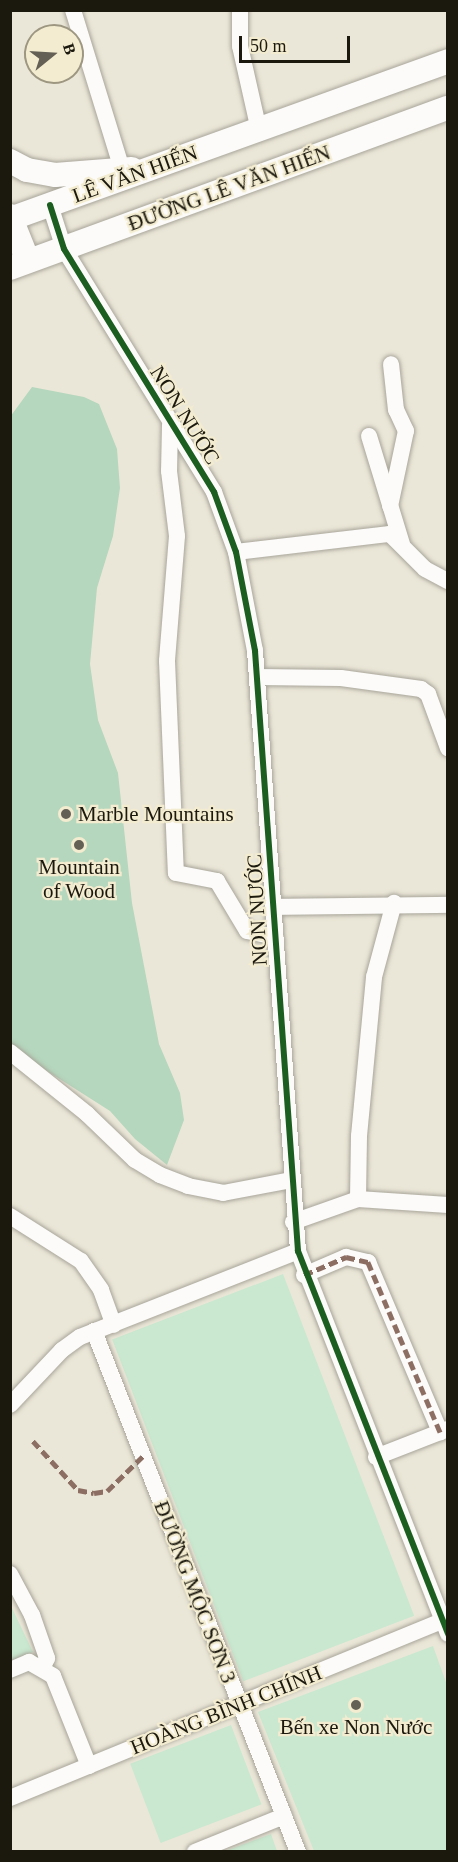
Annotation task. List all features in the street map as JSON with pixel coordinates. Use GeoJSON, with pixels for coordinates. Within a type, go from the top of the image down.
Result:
{"type":"FeatureCollection","features":[{"type":"Feature","properties":{"kind":"main road"},"geometry":{"type":"LineString","coordinates":[[259,129],[447,61]]}},
{"type":"Feature","properties":{"kind":"main road","name":"ĐƯỜNG LÊ VĂN HIẾN"},"geometry":{"type":"LineString","coordinates":[[19,265],[447,108]]}},
{"type":"Feature","properties":{"kind":"main road","name":"LÊ VĂN HIẾN"},"geometry":{"type":"LineString","coordinates":[[11,218],[50,206],[259,129]]}},
{"type":"Feature","properties":{"kind":"main road"},"geometry":{"type":"LineString","coordinates":[[10,161],[27,170],[55,175],[149,169]]}},
{"type":"Feature","properties":{"kind":"main road"},"geometry":{"type":"LineString","coordinates":[[10,284],[19,265],[11,218]]}},
{"type":"Feature","properties":{"kind":"street"},"geometry":{"type":"LineString","coordinates":[[73,10],[122,169]]}},
{"type":"Feature","properties":{"kind":"street"},"geometry":{"type":"LineString","coordinates":[[240,10],[240,46],[259,129]]}},
{"type":"Feature","properties":{"kind":"street","name":"NON NƯỚC"},"geometry":{"type":"LineString","coordinates":[[50,206],[64,249],[170,425],[214,492],[236,552],[257,677],[293,1222],[298,1251],[304,1275],[445,1628]]}},
{"type":"Feature","properties":{"kind":"street"},"geometry":{"type":"LineString","coordinates":[[390,506],[406,435],[396,410],[391,364]]}},
{"type":"Feature","properties":{"kind":"street"},"geometry":{"type":"LineString","coordinates":[[170,425],[169,471],[177,529],[167,661],[176,873],[218,881],[247,931],[275,937]]}},
{"type":"Feature","properties":{"kind":"street"},"geometry":{"type":"LineString","coordinates":[[369,436],[402,544]]}},
{"type":"Feature","properties":{"kind":"street"},"geometry":{"type":"LineString","coordinates":[[236,552],[387,534],[402,544],[425,569],[447,581]]}},
{"type":"Feature","properties":{"kind":"street"},"geometry":{"type":"LineString","coordinates":[[257,677],[341,678],[421,689],[428,694],[447,748]]}},
{"type":"Feature","properties":{"kind":"street"},"geometry":{"type":"LineString","coordinates":[[273,907],[394,903],[447,905]]}},
{"type":"Feature","properties":{"kind":"street"},"geometry":{"type":"LineString","coordinates":[[358,1199],[359,1136],[374,977],[394,903]]}},
{"type":"Feature","properties":{"kind":"street"},"geometry":{"type":"LineString","coordinates":[[10,1052],[87,1114],[135,1160],[160,1175],[188,1186],[223,1193],[291,1180]]}},
{"type":"Feature","properties":{"kind":"street"},"geometry":{"type":"LineString","coordinates":[[293,1222],[358,1199],[447,1205]]}},
{"type":"Feature","properties":{"kind":"street"},"geometry":{"type":"LineString","coordinates":[[10,1216],[81,1261],[101,1290],[114,1325]]}},
{"type":"Feature","properties":{"kind":"street"},"geometry":{"type":"LineString","coordinates":[[10,1405],[62,1350],[94,1331],[298,1251]]}},
{"type":"Feature","properties":{"kind":"street"},"geometry":{"type":"LineString","coordinates":[[304,1275],[346,1257],[368,1262],[444,1430],[376,1457]]}},
{"type":"Feature","properties":{"kind":"street","name":"ĐƯỜNG MỘC SƠN 3"},"geometry":{"type":"LineString","coordinates":[[94,1331],[298,1851]]}},
{"type":"Feature","properties":{"kind":"street"},"geometry":{"type":"LineString","coordinates":[[10,1574],[16,1595],[47,1658],[43,1667]]}},
{"type":"Feature","properties":{"kind":"street","name":"HOÀNG BÌNH CHÍNH"},"geometry":{"type":"LineString","coordinates":[[10,1798],[239,1704],[445,1628]]}},
{"type":"Feature","properties":{"kind":"street"},"geometry":{"type":"LineString","coordinates":[[10,1670],[29,1662],[43,1667],[53,1676],[89,1766]]}},
{"type":"Feature","properties":{"kind":"street"},"geometry":{"type":"LineString","coordinates":[[195,1851],[284,1816]]}},
{"type":"Feature","properties":{"kind":"green space","name":"Marble Mountains"},"geometry":{"type":"Polygon","coordinates":[[[32,387],[84,397],[99,404],[117,449],[120,488],[113,536],[97,588],[90,664],[98,720],[118,773],[132,903],[159,1044],[180,1093],[184,1120],[167,1165],[135,1139],[110,1111],[11,1048],[10,417],[32,387]]]}},
{"type":"Feature","properties":{"kind":"green space"},"geometry":{"type":"Polygon","coordinates":[[[283,1274],[414,1616],[243,1681],[112,1340],[283,1274]]]}},
{"type":"Feature","properties":{"kind":"green space"},"geometry":{"type":"Polygon","coordinates":[[[10,1604],[33,1652],[11,1661],[10,1604]]]}},
{"type":"Feature","properties":{"kind":"green space"},"geometry":{"type":"Polygon","coordinates":[[[433,1646],[447,1685],[447,1851],[314,1851],[258,1712],[433,1646]]]}},
{"type":"Feature","properties":{"kind":"green space"},"geometry":{"type":"Polygon","coordinates":[[[231,1725],[261,1804],[161,1843],[130,1764],[231,1725]]]}},
{"type":"Feature","properties":{"kind":"green space"},"geometry":{"type":"Polygon","coordinates":[[[271,1834],[277,1851],[225,1851],[271,1834]]]}},
{"type":"Feature","properties":{"kind":"marked path"},"geometry":{"type":"LineString","coordinates":[[304,1275],[346,1257],[368,1262],[440,1432]]}},
{"type":"Feature","properties":{"kind":"marked path"},"geometry":{"type":"LineString","coordinates":[[33,1441],[78,1490],[94,1493],[107,1491],[143,1456]]}},
{"type":"Feature","properties":{"kind":"cycle path"},"geometry":{"type":"LineString","coordinates":[[50,205],[64,249],[214,492],[236,552],[255,651],[298,1251],[448,1634]]}},
{"type":"Feature","properties":{"kind":"place","name":"Marble Mountains"},"geometry":{"type":"Point","coordinates":[66,814]}},
{"type":"Feature","properties":{"kind":"place","name":"Mountain of Wood"},"geometry":{"type":"Point","coordinates":[79,845]}},
{"type":"Feature","properties":{"kind":"place","name":"Bến xe Non Nước"},"geometry":{"type":"Point","coordinates":[356,1705]}}]}
